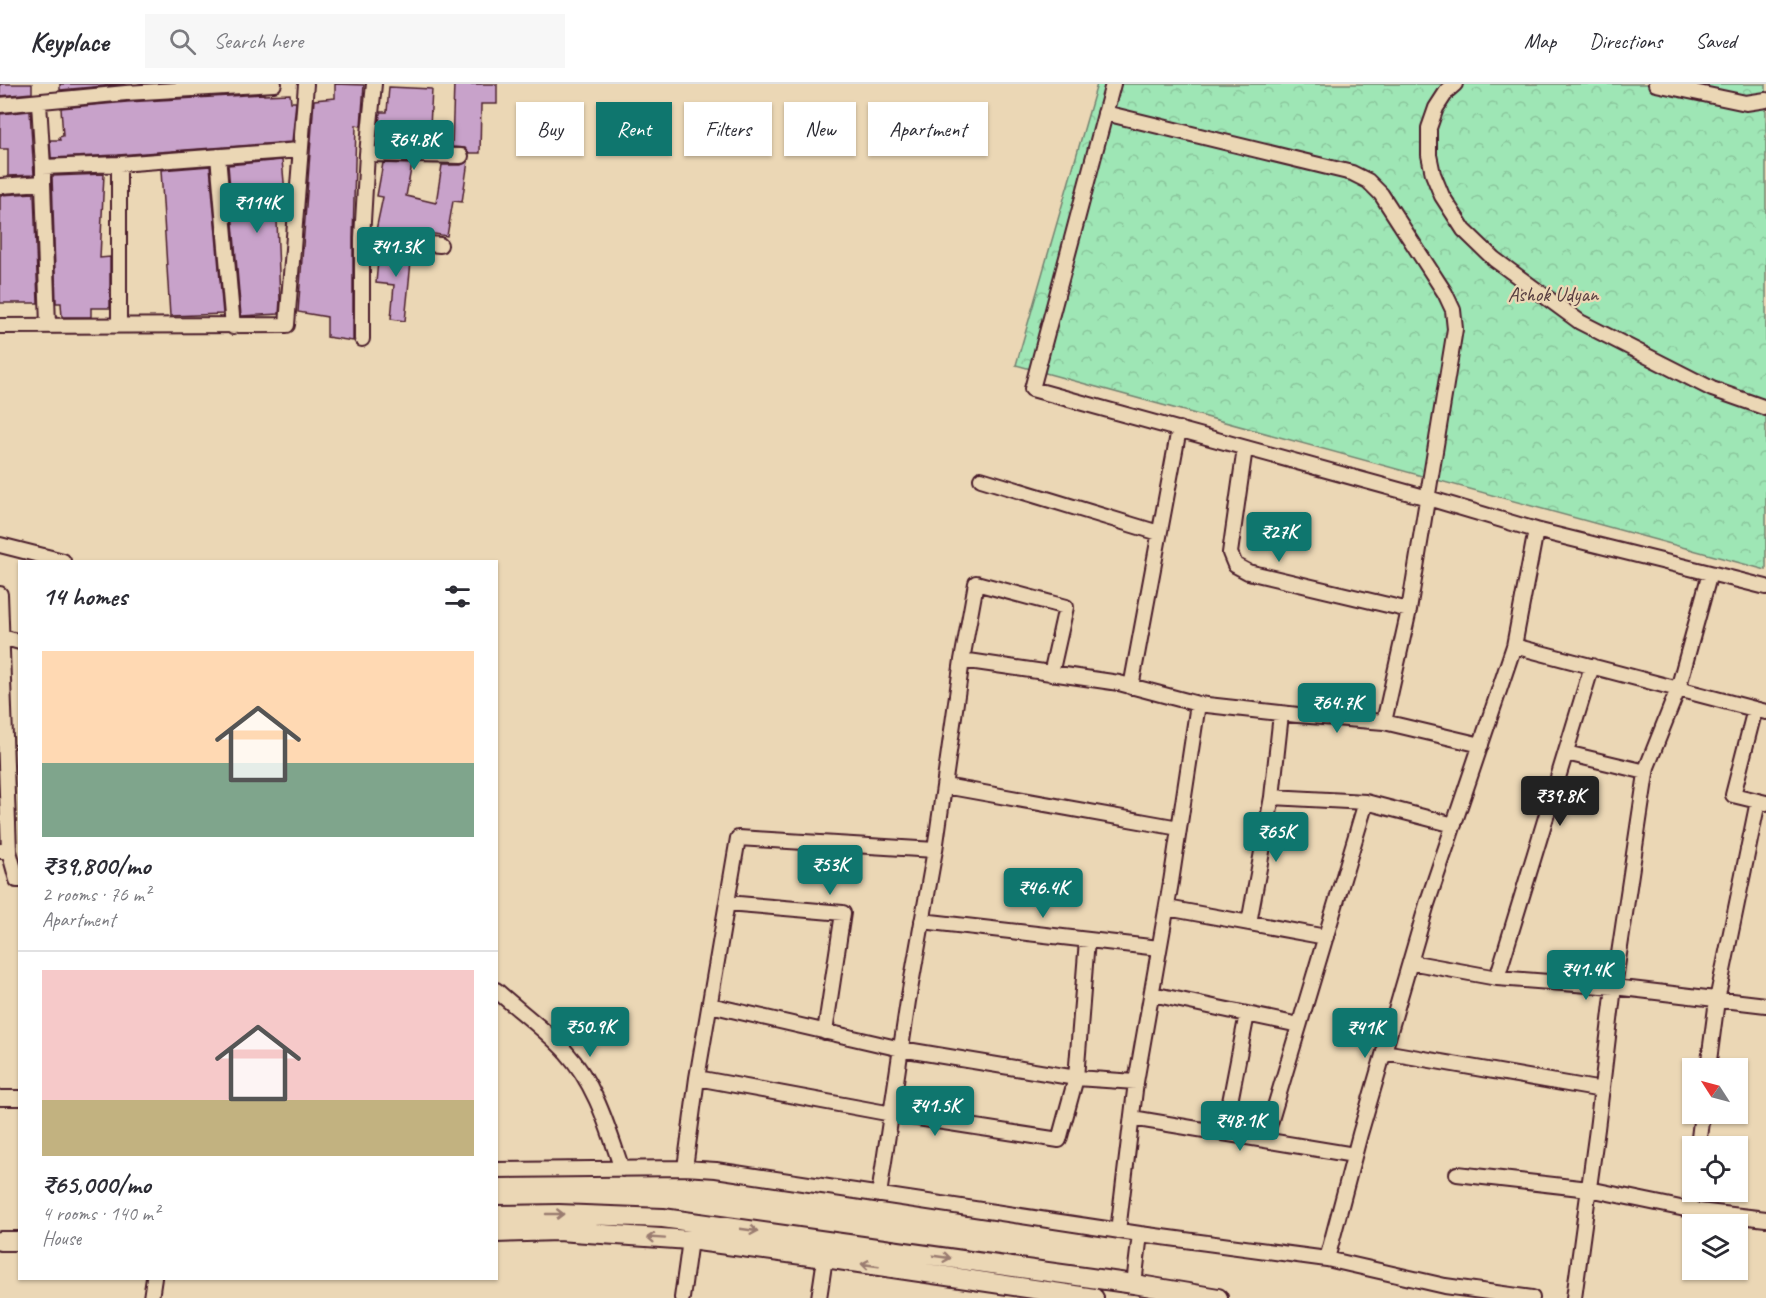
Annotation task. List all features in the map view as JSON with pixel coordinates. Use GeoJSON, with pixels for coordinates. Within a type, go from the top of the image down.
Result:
{"type":"FeatureCollection","features":[{"type":"Feature","properties":{"kind":"main road"},"geometry":{"type":"LineString","coordinates":[[498,1215],[559,1214],[663,1218],[1100,1279],[1218,1298]]}},
{"type":"Feature","properties":{"kind":"main road"},"geometry":{"type":"LineString","coordinates":[[498,1233],[558,1231],[690,1240],[1096,1298],[1100,1279]]}},
{"type":"Feature","properties":{"kind":"main road"},"geometry":{"type":"LineString","coordinates":[[0,1240],[18,1241]]}},
{"type":"Feature","properties":{"kind":"street"},"geometry":{"type":"LineString","coordinates":[[0,105],[39,102],[126,88],[274,84]]}},
{"type":"Feature","properties":{"kind":"street"},"geometry":{"type":"LineString","coordinates":[[0,326],[287,326],[306,84]]}},
{"type":"Feature","properties":{"kind":"street"},"geometry":{"type":"LineString","coordinates":[[362,339],[362,238],[374,84]]}},
{"type":"Feature","properties":{"kind":"street"},"geometry":{"type":"LineString","coordinates":[[1113,84],[1032,388],[1536,530],[1766,587]]}},
{"type":"Feature","properties":{"kind":"street"},"geometry":{"type":"LineString","coordinates":[[1455,84],[1447,91],[1436,108],[1429,128],[1429,155],[1433,174],[1442,196],[1464,230],[1494,259],[1581,322],[1712,389],[1766,408]]}},
{"type":"Feature","properties":{"kind":"street"},"geometry":{"type":"LineString","coordinates":[[1656,84],[1746,103],[1766,100]]}},
{"type":"Feature","properties":{"kind":"street"},"geometry":{"type":"LineString","coordinates":[[39,102],[48,325]]}},
{"type":"Feature","properties":{"kind":"street"},"geometry":{"type":"LineString","coordinates":[[1105,113],[1352,173],[1368,181],[1381,194],[1445,293],[1453,310],[1455,329],[1428,498],[1409,610],[1384,722]]}},
{"type":"Feature","properties":{"kind":"street"},"geometry":{"type":"LineString","coordinates":[[43,167],[119,164],[300,150]]}},
{"type":"Feature","properties":{"kind":"street"},"geometry":{"type":"LineString","coordinates":[[367,154],[461,156]]}},
{"type":"Feature","properties":{"kind":"street"},"geometry":{"type":"LineString","coordinates":[[218,156],[233,327]]}},
{"type":"Feature","properties":{"kind":"street"},"geometry":{"type":"LineString","coordinates":[[119,164],[119,326]]}},
{"type":"Feature","properties":{"kind":"street"},"geometry":{"type":"LineString","coordinates":[[0,186],[43,183]]}},
{"type":"Feature","properties":{"kind":"street"},"geometry":{"type":"LineString","coordinates":[[362,238],[440,245]]}},
{"type":"Feature","properties":{"kind":"street"},"geometry":{"type":"LineString","coordinates":[[1131,687],[1179,429]]}},
{"type":"Feature","properties":{"kind":"street"},"geometry":{"type":"LineString","coordinates":[[1245,448],[1230,554],[1235,565],[1248,572],[1409,610]]}},
{"type":"Feature","properties":{"kind":"street"},"geometry":{"type":"LineString","coordinates":[[981,479],[1159,533]]}},
{"type":"Feature","properties":{"kind":"street"},"geometry":{"type":"LineString","coordinates":[[1327,1259],[1354,1155],[1410,962],[1514,646],[1536,530]]}},
{"type":"Feature","properties":{"kind":"street"},"geometry":{"type":"LineString","coordinates":[[0,544],[59,560]]}},
{"type":"Feature","properties":{"kind":"street"},"geometry":{"type":"LineString","coordinates":[[1574,1298],[1614,987],[1646,772],[1678,689],[1710,573]]}},
{"type":"Feature","properties":{"kind":"street"},"geometry":{"type":"LineString","coordinates":[[879,1195],[976,583],[1066,607],[1051,674]]}},
{"type":"Feature","properties":{"kind":"street"},"geometry":{"type":"LineString","coordinates":[[0,594],[4,851],[16,880],[18,880]]}},
{"type":"Feature","properties":{"kind":"street"},"geometry":{"type":"LineString","coordinates":[[2,637],[18,641]]}},
{"type":"Feature","properties":{"kind":"street"},"geometry":{"type":"LineString","coordinates":[[1514,646],[1760,710],[1733,795],[1762,802],[1717,1000],[1709,1058]]}},
{"type":"Feature","properties":{"kind":"street"},"geometry":{"type":"LineString","coordinates":[[962,660],[1131,687],[1198,704],[1281,714],[1384,722],[1481,745]]}},
{"type":"Feature","properties":{"kind":"street"},"geometry":{"type":"LineString","coordinates":[[1497,978],[1592,666]]}},
{"type":"Feature","properties":{"kind":"street"},"geometry":{"type":"LineString","coordinates":[[1118,1231],[1136,1082],[1167,908],[1198,704]]}},
{"type":"Feature","properties":{"kind":"street"},"geometry":{"type":"LineString","coordinates":[[1249,923],[1272,797],[1281,714]]}},
{"type":"Feature","properties":{"kind":"street"},"geometry":{"type":"LineString","coordinates":[[1566,753],[1646,772]]}},
{"type":"Feature","properties":{"kind":"street"},"geometry":{"type":"LineString","coordinates":[[945,786],[1179,828]]}},
{"type":"Feature","properties":{"kind":"street"},"geometry":{"type":"LineString","coordinates":[[1272,797],[1366,802],[1454,825]]}},
{"type":"Feature","properties":{"kind":"street"},"geometry":{"type":"LineString","coordinates":[[1265,1140],[1366,802]]}},
{"type":"Feature","properties":{"kind":"street"},"geometry":{"type":"LineString","coordinates":[[685,1168],[697,1078],[738,838],[935,850]]}},
{"type":"Feature","properties":{"kind":"street"},"geometry":{"type":"LineString","coordinates":[[727,903],[843,913],[825,1032]]}},
{"type":"Feature","properties":{"kind":"street"},"geometry":{"type":"LineString","coordinates":[[1167,908],[1326,937]]}},
{"type":"Feature","properties":{"kind":"street"},"geometry":{"type":"LineString","coordinates":[[922,921],[1160,948]]}},
{"type":"Feature","properties":{"kind":"street"},"geometry":{"type":"LineString","coordinates":[[697,1078],[892,1114],[1059,1140],[1076,1078],[1087,940]]}},
{"type":"Feature","properties":{"kind":"street"},"geometry":{"type":"LineString","coordinates":[[1410,962],[1497,978],[1614,987],[1766,1005]]}},
{"type":"Feature","properties":{"kind":"street"},"geometry":{"type":"LineString","coordinates":[[498,992],[566,1052],[589,1083],[622,1169]]}},
{"type":"Feature","properties":{"kind":"street"},"geometry":{"type":"LineString","coordinates":[[1152,994],[1299,1025]]}},
{"type":"Feature","properties":{"kind":"street"},"geometry":{"type":"LineString","coordinates":[[710,1005],[902,1049],[1076,1078],[1136,1082]]}},
{"type":"Feature","properties":{"kind":"street"},"geometry":{"type":"LineString","coordinates":[[1224,1133],[1247,1014]]}},
{"type":"Feature","properties":{"kind":"street"},"geometry":{"type":"LineString","coordinates":[[1383,1052],[1602,1090]]}},
{"type":"Feature","properties":{"kind":"street"},"geometry":{"type":"LineString","coordinates":[[0,1098],[18,1098]]}},
{"type":"Feature","properties":{"kind":"street"},"geometry":{"type":"LineString","coordinates":[[1132,1118],[1354,1155]]}},
{"type":"Feature","properties":{"kind":"street"},"geometry":{"type":"LineString","coordinates":[[498,1170],[685,1168],[716,1170],[1118,1231],[1327,1259],[1445,1286],[1532,1298]]}},
{"type":"Feature","properties":{"kind":"street"},"geometry":{"type":"LineString","coordinates":[[1457,1174],[1589,1189],[1690,1210],[1766,1219]]}},
{"type":"Feature","properties":{"kind":"street"},"geometry":{"type":"LineString","coordinates":[[1690,1210],[1691,1202]]}},
{"type":"Feature","properties":{"kind":"street"},"geometry":{"type":"LineString","coordinates":[[1134,1284],[1140,1234]]}},
{"type":"Feature","properties":{"kind":"street"},"geometry":{"type":"LineString","coordinates":[[682,1298],[690,1240]]}},
{"type":"Feature","properties":{"kind":"street"},"geometry":{"type":"LineString","coordinates":[[819,1298],[825,1258]]}},
{"type":"Feature","properties":{"kind":"street"},"geometry":{"type":"LineString","coordinates":[[152,1298],[154,1280]]}},
{"type":"Feature","properties":{"kind":"green space","name":"Ashok Udyan"},"geometry":{"type":"Polygon","coordinates":[[[1097,84],[1766,84],[1766,570],[1016,365],[1097,84]]]}},
{"type":"Feature","properties":{"kind":"building"},"geometry":{"type":"Polygon","coordinates":[[[0,84],[32,84],[32,93],[0,96],[0,84]]]}},
{"type":"Feature","properties":{"kind":"building"},"geometry":{"type":"Polygon","coordinates":[[[60,84],[126,84],[60,90],[60,84]]]}},
{"type":"Feature","properties":{"kind":"building"},"geometry":{"type":"Polygon","coordinates":[[[335,84],[364,85],[361,126],[356,125],[353,341],[327,337],[327,317],[298,312],[314,100],[335,98],[335,84]]]}},
{"type":"Feature","properties":{"kind":"building"},"geometry":{"type":"Polygon","coordinates":[[[454,84],[497,84],[497,104],[481,104],[480,153],[469,153],[465,148],[452,147],[454,84]]]}},
{"type":"Feature","properties":{"kind":"building"},"geometry":{"type":"Polygon","coordinates":[[[389,87],[432,89],[429,146],[380,145],[380,112],[387,112],[389,87]]]}},
{"type":"Feature","properties":{"kind":"building"},"geometry":{"type":"Polygon","coordinates":[[[290,94],[291,102],[296,102],[292,142],[51,158],[50,140],[60,140],[59,137],[63,136],[61,108],[290,94]]]}},
{"type":"Feature","properties":{"kind":"building"},"geometry":{"type":"Polygon","coordinates":[[[30,111],[34,175],[8,176],[8,149],[0,149],[0,114],[30,111]]]}},
{"type":"Feature","properties":{"kind":"building"},"geometry":{"type":"Polygon","coordinates":[[[282,160],[285,193],[276,194],[279,314],[241,316],[228,165],[282,160]]]}},
{"type":"Feature","properties":{"kind":"building"},"geometry":{"type":"Polygon","coordinates":[[[468,161],[462,202],[453,201],[447,236],[422,232],[421,234],[376,230],[383,197],[377,196],[383,163],[412,164],[406,196],[436,203],[442,165],[461,165],[468,161]]]}},
{"type":"Feature","properties":{"kind":"building"},"geometry":{"type":"Polygon","coordinates":[[[210,166],[223,314],[170,316],[161,170],[210,166]]]}},
{"type":"Feature","properties":{"kind":"building"},"geometry":{"type":"Polygon","coordinates":[[[104,174],[100,258],[110,257],[110,308],[91,308],[91,317],[62,317],[61,303],[56,303],[52,176],[104,174]]]}},
{"type":"Feature","properties":{"kind":"building"},"geometry":{"type":"Polygon","coordinates":[[[34,193],[38,303],[0,303],[0,195],[34,193]]]}},
{"type":"Feature","properties":{"kind":"building"},"geometry":{"type":"Polygon","coordinates":[[[379,249],[412,252],[405,321],[391,319],[394,285],[376,283],[379,249]]]}}]}
